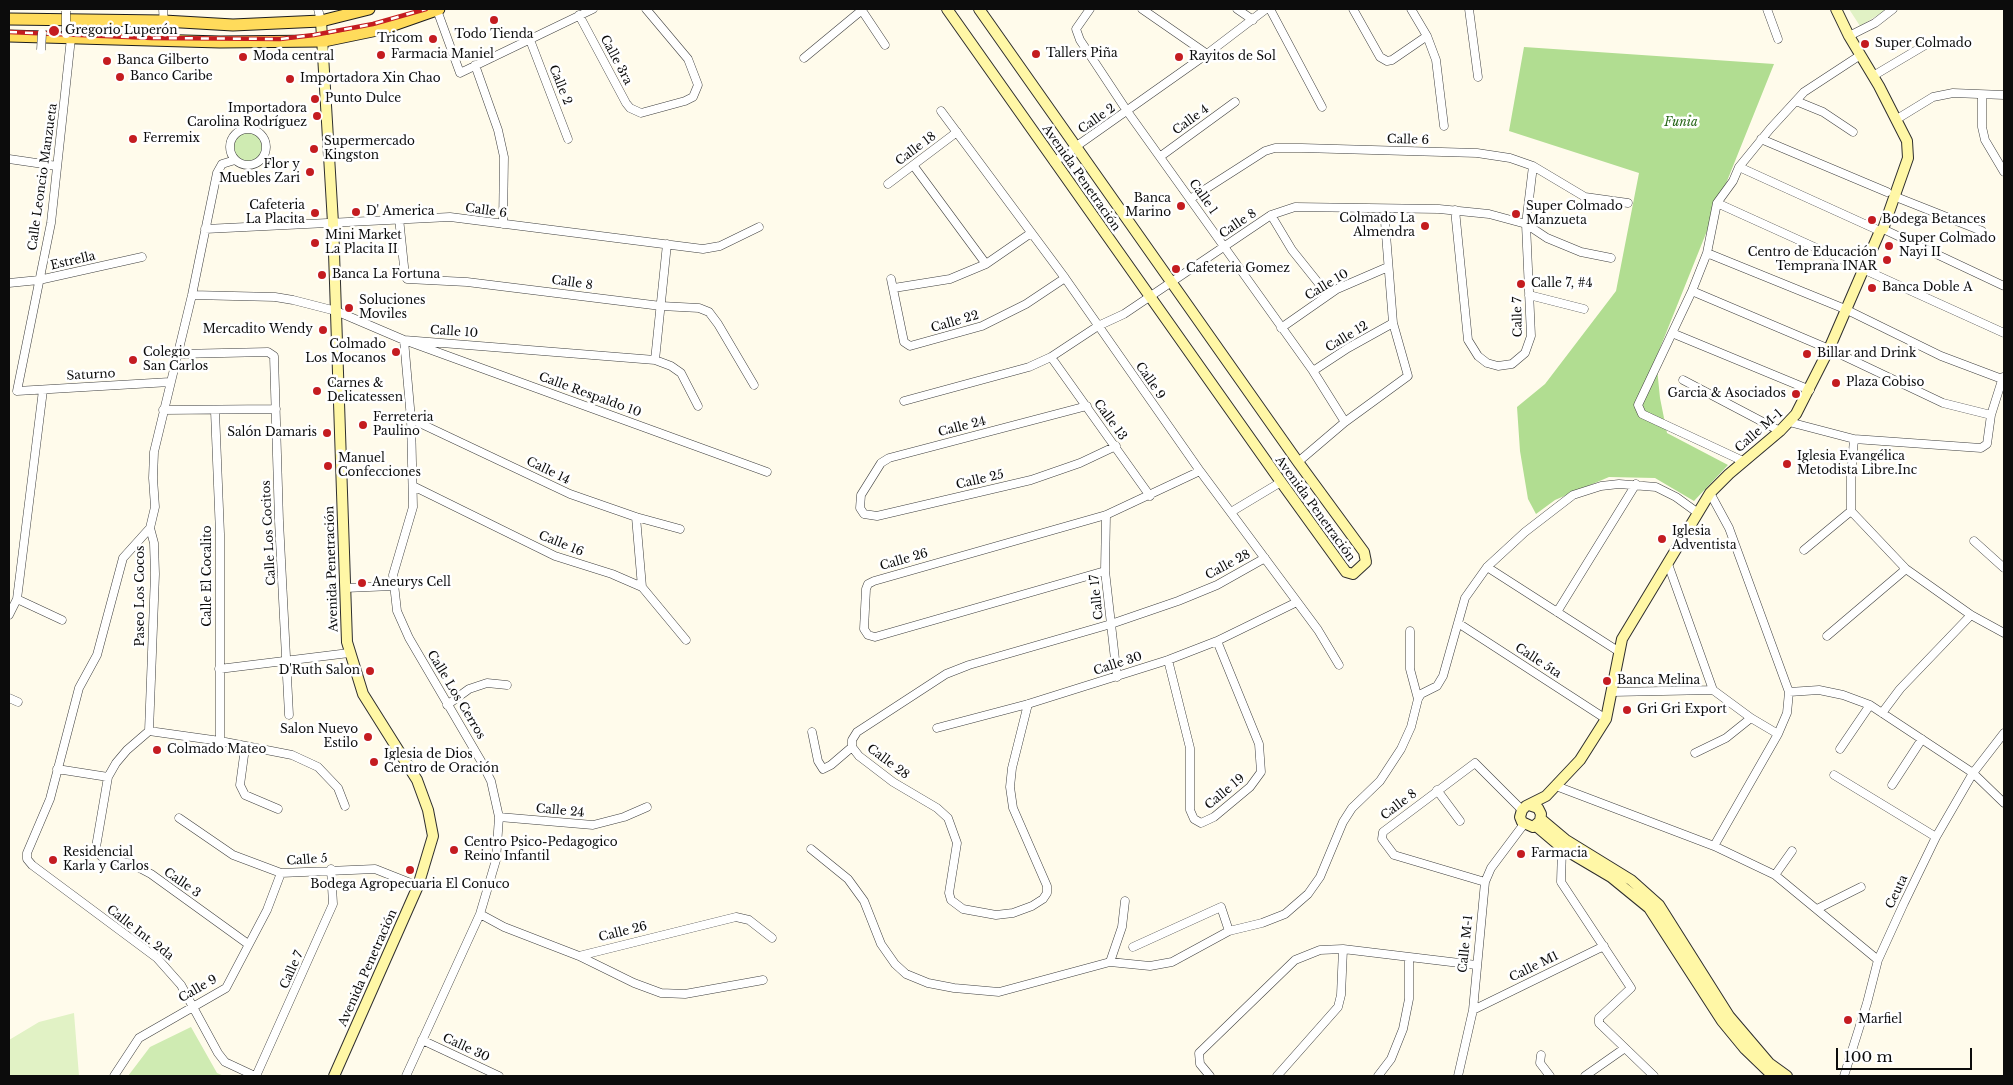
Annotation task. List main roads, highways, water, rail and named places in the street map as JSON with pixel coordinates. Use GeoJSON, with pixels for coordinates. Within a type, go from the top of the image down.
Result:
{"type":"FeatureCollection","features":[{"type":"Feature","properties":{"kind":"main road"},"geometry":{"type":"LineString","coordinates":[[9,19],[23,14],[234,25],[322,21],[369,9]]}},
{"type":"Feature","properties":{"kind":"main road"},"geometry":{"type":"LineString","coordinates":[[9,36],[69,36],[165,40],[324,41],[382,29],[438,9]]}},
{"type":"Feature","properties":{"kind":"railway"},"geometry":{"type":"LineString","coordinates":[[9,32],[152,38],[280,39],[373,24],[426,9]]}},
{"type":"Feature","properties":{"kind":"place","name":"Todo Tienda"},"geometry":{"type":"Point","coordinates":[494,20]}},
{"type":"Feature","properties":{"kind":"place","name":"Gregorio Luperón"},"geometry":{"type":"Point","coordinates":[54,31]}},
{"type":"Feature","properties":{"kind":"place","name":"Tricom"},"geometry":{"type":"Point","coordinates":[433,39]}},
{"type":"Feature","properties":{"kind":"place","name":"Super Colmado"},"geometry":{"type":"Point","coordinates":[1865,44]}},
{"type":"Feature","properties":{"kind":"place","name":"Tallers Piña"},"geometry":{"type":"Point","coordinates":[1036,54]}},
{"type":"Feature","properties":{"kind":"place","name":"Farmacia Maniel"},"geometry":{"type":"Point","coordinates":[381,55]}},
{"type":"Feature","properties":{"kind":"place","name":"Moda central"},"geometry":{"type":"Point","coordinates":[243,57]}},
{"type":"Feature","properties":{"kind":"place","name":"Rayitos de Sol"},"geometry":{"type":"Point","coordinates":[1179,57]}},
{"type":"Feature","properties":{"kind":"place","name":"Banca Gilberto"},"geometry":{"type":"Point","coordinates":[107,61]}},
{"type":"Feature","properties":{"kind":"place","name":"Banco Caribe"},"geometry":{"type":"Point","coordinates":[120,77]}},
{"type":"Feature","properties":{"kind":"place","name":"Importadora Xin Chao"},"geometry":{"type":"Point","coordinates":[290,79]}},
{"type":"Feature","properties":{"kind":"place","name":"Punto Dulce"},"geometry":{"type":"Point","coordinates":[315,99]}},
{"type":"Feature","properties":{"kind":"place","name":"Importadora Carolina Rodríguez"},"geometry":{"type":"Point","coordinates":[317,116]}},
{"type":"Feature","properties":{"kind":"place","name":"Ferremix"},"geometry":{"type":"Point","coordinates":[133,139]}},
{"type":"Feature","properties":{"kind":"place","name":"Supermercado Kingston"},"geometry":{"type":"Point","coordinates":[314,149]}},
{"type":"Feature","properties":{"kind":"place","name":"Flor y Muebles Zari"},"geometry":{"type":"Point","coordinates":[310,172]}},
{"type":"Feature","properties":{"kind":"place","name":"Banca Marino"},"geometry":{"type":"Point","coordinates":[1181,206]}},
{"type":"Feature","properties":{"kind":"place","name":"D' America"},"geometry":{"type":"Point","coordinates":[356,212]}},
{"type":"Feature","properties":{"kind":"place","name":"Cafeteria La Placita"},"geometry":{"type":"Point","coordinates":[315,213]}},
{"type":"Feature","properties":{"kind":"place","name":"Super Colmado Manzueta"},"geometry":{"type":"Point","coordinates":[1516,214]}},
{"type":"Feature","properties":{"kind":"place","name":"Bodega Betances"},"geometry":{"type":"Point","coordinates":[1872,220]}},
{"type":"Feature","properties":{"kind":"place","name":"Colmado La Almendra"},"geometry":{"type":"Point","coordinates":[1425,226]}},
{"type":"Feature","properties":{"kind":"place","name":"Mini Market La Placita II"},"geometry":{"type":"Point","coordinates":[315,243]}},
{"type":"Feature","properties":{"kind":"place","name":"Super Colmado Nayi II"},"geometry":{"type":"Point","coordinates":[1889,246]}},
{"type":"Feature","properties":{"kind":"place","name":"Centro de Educación Temprana INAR"},"geometry":{"type":"Point","coordinates":[1887,260]}},
{"type":"Feature","properties":{"kind":"place","name":"Cafeteria Gomez"},"geometry":{"type":"Point","coordinates":[1176,269]}},
{"type":"Feature","properties":{"kind":"place","name":"Banca La Fortuna"},"geometry":{"type":"Point","coordinates":[322,275]}},
{"type":"Feature","properties":{"kind":"place","name":"Calle 7, #4"},"geometry":{"type":"Point","coordinates":[1521,284]}},
{"type":"Feature","properties":{"kind":"place","name":"Banca Doble A"},"geometry":{"type":"Point","coordinates":[1872,288]}},
{"type":"Feature","properties":{"kind":"place","name":"Soluciones Moviles"},"geometry":{"type":"Point","coordinates":[349,308]}},
{"type":"Feature","properties":{"kind":"place","name":"Mercadito Wendy"},"geometry":{"type":"Point","coordinates":[323,330]}},
{"type":"Feature","properties":{"kind":"place","name":"Colmado Los Mocanos"},"geometry":{"type":"Point","coordinates":[396,352]}},
{"type":"Feature","properties":{"kind":"place","name":"Billar and Drink"},"geometry":{"type":"Point","coordinates":[1807,354]}},
{"type":"Feature","properties":{"kind":"place","name":"Colegio San Carlos"},"geometry":{"type":"Point","coordinates":[133,360]}},
{"type":"Feature","properties":{"kind":"place","name":"Plaza Cobiso"},"geometry":{"type":"Point","coordinates":[1836,383]}},
{"type":"Feature","properties":{"kind":"place","name":"Carnes & Delicatessen"},"geometry":{"type":"Point","coordinates":[317,391]}},
{"type":"Feature","properties":{"kind":"place","name":"Garcia & Asociados"},"geometry":{"type":"Point","coordinates":[1796,394]}},
{"type":"Feature","properties":{"kind":"place","name":"Ferreteria Paulino"},"geometry":{"type":"Point","coordinates":[363,425]}},
{"type":"Feature","properties":{"kind":"place","name":"Salón Damaris"},"geometry":{"type":"Point","coordinates":[327,433]}},
{"type":"Feature","properties":{"kind":"place","name":"Iglesia Evangélica Metodista Libre.Inc"},"geometry":{"type":"Point","coordinates":[1787,464]}},
{"type":"Feature","properties":{"kind":"place","name":"Manuel Confecciones"},"geometry":{"type":"Point","coordinates":[328,466]}},
{"type":"Feature","properties":{"kind":"place","name":"Iglesia Adventista"},"geometry":{"type":"Point","coordinates":[1662,539]}},
{"type":"Feature","properties":{"kind":"place","name":"Aneurys Cell"},"geometry":{"type":"Point","coordinates":[362,583]}},
{"type":"Feature","properties":{"kind":"place","name":"D'Ruth Salon"},"geometry":{"type":"Point","coordinates":[370,671]}},
{"type":"Feature","properties":{"kind":"place","name":"Banca Melina"},"geometry":{"type":"Point","coordinates":[1607,681]}},
{"type":"Feature","properties":{"kind":"place","name":"Gri Gri Export"},"geometry":{"type":"Point","coordinates":[1627,710]}},
{"type":"Feature","properties":{"kind":"place","name":"Salon Nuevo Estilo"},"geometry":{"type":"Point","coordinates":[368,737]}},
{"type":"Feature","properties":{"kind":"place","name":"Colmado Mateo"},"geometry":{"type":"Point","coordinates":[157,750]}},
{"type":"Feature","properties":{"kind":"place","name":"Iglesia de Dios Centro de Oración"},"geometry":{"type":"Point","coordinates":[374,762]}},
{"type":"Feature","properties":{"kind":"place","name":"Centro Psico-Pedagogico Reino Infantil"},"geometry":{"type":"Point","coordinates":[454,850]}},
{"type":"Feature","properties":{"kind":"place","name":"Farmacia"},"geometry":{"type":"Point","coordinates":[1521,854]}},
{"type":"Feature","properties":{"kind":"place","name":"Residencial Karla y Carlos"},"geometry":{"type":"Point","coordinates":[53,860]}},
{"type":"Feature","properties":{"kind":"place","name":"Bodega Agropecuaria El Conuco"},"geometry":{"type":"Point","coordinates":[410,870]}},
{"type":"Feature","properties":{"kind":"place","name":"Marfiel"},"geometry":{"type":"Point","coordinates":[1848,1020]}},
{"type":"Feature","properties":{"kind":"park label","name":"Funia"},"geometry":{"type":"Point","coordinates":[1681,123]}}]}
